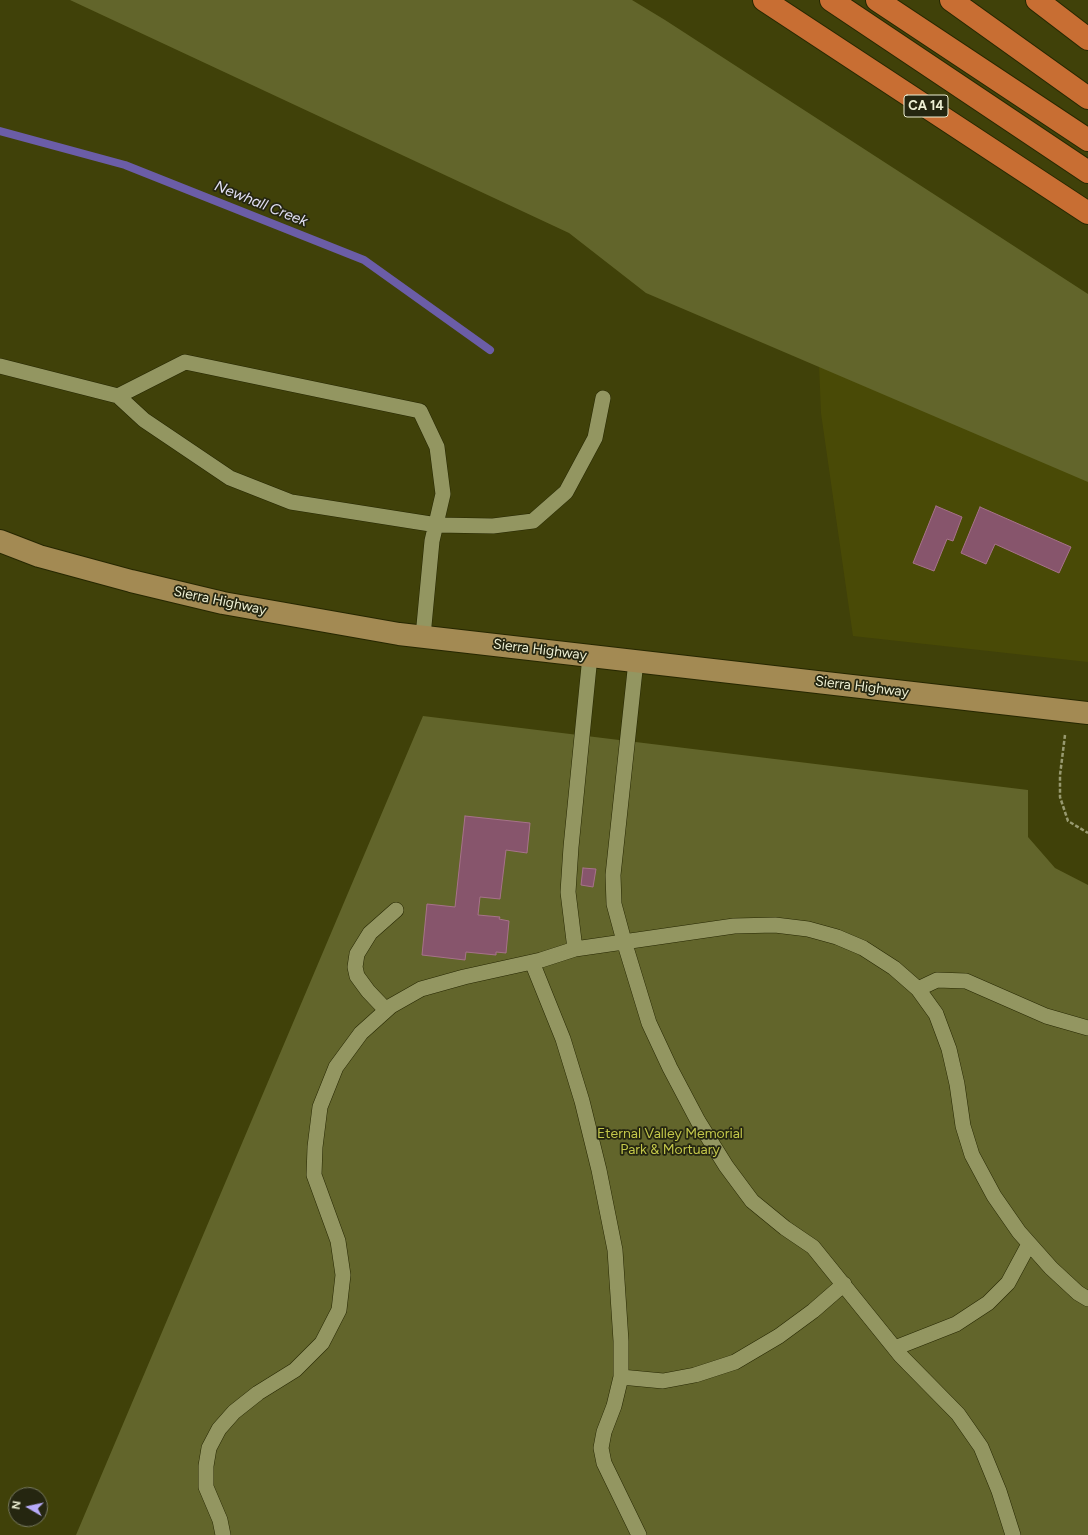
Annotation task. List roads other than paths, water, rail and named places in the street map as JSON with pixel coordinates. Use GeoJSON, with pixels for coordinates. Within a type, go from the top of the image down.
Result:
{"type":"FeatureCollection","features":[{"type":"Feature","properties":{"kind":"highway","name":"CA 14"},"geometry":{"type":"LineString","coordinates":[[764,0],[1088,213]]}},
{"type":"Feature","properties":{"kind":"highway"},"geometry":{"type":"LineString","coordinates":[[831,0],[1088,172]]}},
{"type":"Feature","properties":{"kind":"highway"},"geometry":{"type":"LineString","coordinates":[[877,0],[1088,140]]}},
{"type":"Feature","properties":{"kind":"highway"},"geometry":{"type":"LineString","coordinates":[[951,0],[1088,98]]}},
{"type":"Feature","properties":{"kind":"highway"},"geometry":{"type":"LineString","coordinates":[[1037,0],[1088,39]]}},
{"type":"Feature","properties":{"kind":"main road","name":"Sierra Highway"},"geometry":{"type":"LineString","coordinates":[[0,541],[40,556],[222,603],[399,634],[1078,712]]}},
{"type":"Feature","properties":{"kind":"lane"},"geometry":{"type":"LineString","coordinates":[[118,396],[185,362],[420,411],[438,447],[442,494],[437,525],[432,541],[423,636]]}},
{"type":"Feature","properties":{"kind":"lane"},"geometry":{"type":"LineString","coordinates":[[0,366],[118,396],[144,420],[230,478],[291,502],[437,525],[493,526],[534,522],[566,492],[595,438],[603,398]]}},
{"type":"Feature","properties":{"kind":"lane"},"geometry":{"type":"LineString","coordinates":[[574,948],[568,892],[570,854],[590,656]]}},
{"type":"Feature","properties":{"kind":"lane"},"geometry":{"type":"LineString","coordinates":[[636,661],[613,875],[614,904],[649,1023],[670,1068],[698,1121],[726,1166],[752,1201],[813,1247],[895,1348],[958,1414],[981,1447],[999,1491],[1013,1535]]}},
{"type":"Feature","properties":{"kind":"lane"},"geometry":{"type":"LineString","coordinates":[[386,1010],[368,991],[357,976],[355,967],[357,954],[370,933],[396,910]]}},
{"type":"Feature","properties":{"kind":"lane"},"geometry":{"type":"LineString","coordinates":[[223,1535],[220,1520],[206,1487],[206,1466],[209,1448],[219,1429],[234,1412],[258,1393],[295,1370],[322,1343],[339,1310],[344,1275],[338,1241],[314,1175],[315,1147],[320,1107],[336,1067],[361,1033],[386,1010],[421,989],[464,977],[532,962],[574,948],[734,926],[775,925],[808,929],[837,936],[863,948],[894,968],[918,989],[936,1014],[949,1049],[957,1084],[963,1126],[972,1155],[994,1196],[1019,1232],[1078,1293],[1088,1299]]}},
{"type":"Feature","properties":{"kind":"lane"},"geometry":{"type":"LineString","coordinates":[[532,962],[563,1039],[582,1101],[599,1170],[615,1250],[621,1342],[621,1377],[614,1406],[604,1432],[602,1448],[604,1463],[639,1535]]}},
{"type":"Feature","properties":{"kind":"lane"},"geometry":{"type":"LineString","coordinates":[[918,989],[937,980],[966,981],[1046,1016],[1088,1028]]}},
{"type":"Feature","properties":{"kind":"lane"},"geometry":{"type":"LineString","coordinates":[[895,1348],[956,1324],[988,1303],[1008,1283],[1029,1244]]}},
{"type":"Feature","properties":{"kind":"lane"},"geometry":{"type":"LineString","coordinates":[[621,1377],[663,1381],[695,1375],[734,1362],[813,1311],[844,1284]]}},
{"type":"Feature","properties":{"kind":"waterway","name":"Newhall Creek"},"geometry":{"type":"LineString","coordinates":[[0,131],[125,165],[364,260],[490,350]]}},
{"type":"Feature","properties":{"kind":"park label","name":"Eternal Valley Memorial Park & Mortuary"},"geometry":{"type":"Point","coordinates":[670,1142]}}]}
